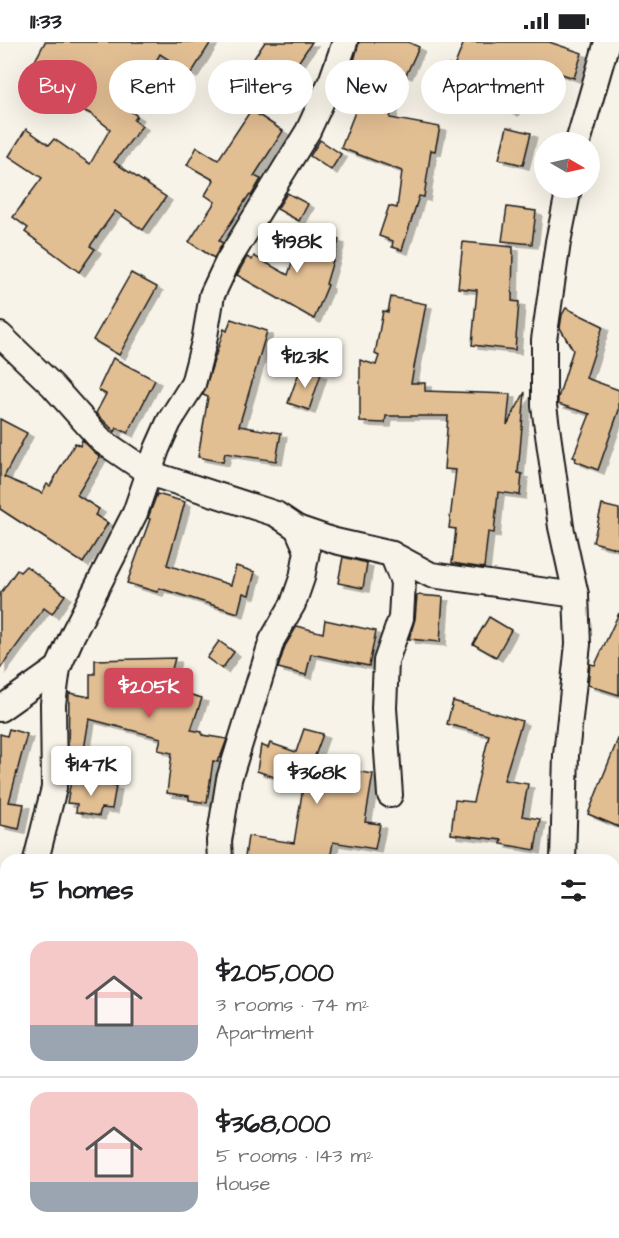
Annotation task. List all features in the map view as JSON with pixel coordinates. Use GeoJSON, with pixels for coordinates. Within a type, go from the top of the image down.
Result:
{"type":"FeatureCollection","features":[{"type":"Feature","properties":{"kind":"street"},"geometry":{"type":"LineString","coordinates":[[38,854],[54,788],[53,704],[58,668],[135,513],[169,422],[193,384],[204,342],[212,295],[228,261],[308,131],[332,79],[345,42]]}},
{"type":"Feature","properties":{"kind":"street"},"geometry":{"type":"LineString","coordinates":[[581,132],[607,42]]}},
{"type":"Feature","properties":{"kind":"street"},"geometry":{"type":"LineString","coordinates":[[563,854],[566,755],[578,644],[576,595],[561,527],[544,406],[544,340],[567,198]]}},
{"type":"Feature","properties":{"kind":"street"},"geometry":{"type":"LineString","coordinates":[[0,335],[52,385],[102,441],[149,473],[276,514],[297,528],[392,554],[431,575],[576,595]]}},
{"type":"Feature","properties":{"kind":"street"},"geometry":{"type":"LineString","coordinates":[[220,854],[219,842],[229,779],[272,640],[293,604],[302,578],[307,552],[297,528]]}},
{"type":"Feature","properties":{"kind":"street"},"geometry":{"type":"LineString","coordinates":[[390,795],[384,708],[386,661],[400,618],[403,582],[392,554]]}},
{"type":"Feature","properties":{"kind":"street"},"geometry":{"type":"LineString","coordinates":[[0,708],[58,668]]}},
{"type":"Feature","properties":{"kind":"building"},"geometry":{"type":"Polygon","coordinates":[[[45,42],[211,42],[196,66],[196,60],[169,60],[160,54],[157,60],[109,60],[109,114],[134,114],[137,116],[134,120],[142,126],[114,162],[166,197],[143,230],[115,211],[90,246],[95,249],[79,272],[25,232],[28,228],[13,217],[42,178],[9,156],[26,129],[49,145],[54,139],[90,164],[110,129],[91,114],[97,114],[97,60],[35,60],[45,42]]]}},
{"type":"Feature","properties":{"kind":"building"},"geometry":{"type":"Polygon","coordinates":[[[265,42],[312,42],[300,60],[253,60],[265,42]]]}},
{"type":"Feature","properties":{"kind":"building"},"geometry":{"type":"Polygon","coordinates":[[[359,42],[408,42],[419,47],[409,69],[409,60],[354,60],[359,42]]]}},
{"type":"Feature","properties":{"kind":"building"},"geometry":{"type":"Polygon","coordinates":[[[464,42],[549,42],[582,53],[574,78],[566,75],[566,60],[457,60],[464,42]]]}},
{"type":"Feature","properties":{"kind":"building"},"geometry":{"type":"Polygon","coordinates":[[[248,114],[257,114],[283,131],[254,176],[261,179],[219,241],[223,243],[214,258],[189,242],[215,202],[205,195],[214,180],[187,165],[197,147],[218,160],[248,114]]]}},
{"type":"Feature","properties":{"kind":"building"},"geometry":{"type":"Polygon","coordinates":[[[354,114],[391,114],[390,118],[440,127],[435,151],[431,150],[424,197],[419,196],[402,250],[392,247],[393,241],[379,236],[389,206],[397,208],[402,171],[341,148],[354,114]]]}},
{"type":"Feature","properties":{"kind":"building"},"geometry":{"type":"Polygon","coordinates":[[[507,127],[531,133],[523,165],[499,159],[507,127]]]}},
{"type":"Feature","properties":{"kind":"building"},"geometry":{"type":"Polygon","coordinates":[[[320,140],[341,154],[331,170],[310,156],[320,140]]]}},
{"type":"Feature","properties":{"kind":"building"},"geometry":{"type":"Polygon","coordinates":[[[287,193],[308,204],[299,221],[277,209],[287,193]]]}},
{"type":"Feature","properties":{"kind":"building"},"geometry":{"type":"Polygon","coordinates":[[[507,207],[536,211],[532,244],[502,241],[507,207]]]}},
{"type":"Feature","properties":{"kind":"building"},"geometry":{"type":"Polygon","coordinates":[[[303,230],[339,240],[326,284],[328,285],[314,319],[237,275],[247,257],[252,260],[254,256],[288,275],[303,230]]]}},
{"type":"Feature","properties":{"kind":"building"},"geometry":{"type":"Polygon","coordinates":[[[463,242],[513,247],[512,301],[519,302],[515,350],[472,345],[477,290],[458,288],[463,242]]]}},
{"type":"Feature","properties":{"kind":"building"},"geometry":{"type":"Polygon","coordinates":[[[131,273],[157,287],[119,355],[93,340],[131,273]]]}},
{"type":"Feature","properties":{"kind":"building"},"geometry":{"type":"Polygon","coordinates":[[[391,297],[426,304],[411,383],[425,383],[425,391],[510,394],[507,425],[525,392],[518,473],[522,474],[520,495],[498,492],[494,533],[488,532],[484,568],[452,563],[456,529],[449,528],[456,470],[444,469],[448,416],[386,416],[385,423],[360,422],[360,360],[376,365],[379,356],[375,354],[383,311],[388,312],[391,297]]]}},
{"type":"Feature","properties":{"kind":"building"},"geometry":{"type":"Polygon","coordinates":[[[566,308],[603,326],[586,378],[619,390],[619,410],[598,470],[575,461],[576,458],[573,457],[590,414],[558,404],[573,350],[560,328],[562,315],[566,308]]]}},
{"type":"Feature","properties":{"kind":"building"},"geometry":{"type":"Polygon","coordinates":[[[231,319],[267,331],[239,426],[281,433],[276,461],[225,453],[223,462],[198,457],[208,397],[203,395],[224,329],[227,331],[231,319]]]}},
{"type":"Feature","properties":{"kind":"building"},"geometry":{"type":"Polygon","coordinates":[[[113,358],[155,380],[128,433],[117,428],[115,432],[96,413],[106,394],[98,390],[113,358]]]}},
{"type":"Feature","properties":{"kind":"building"},"geometry":{"type":"Polygon","coordinates":[[[301,367],[321,374],[309,410],[288,403],[301,367]]]}},
{"type":"Feature","properties":{"kind":"building"},"geometry":{"type":"Polygon","coordinates":[[[0,419],[27,433],[4,477],[42,493],[47,484],[50,486],[75,443],[80,446],[82,440],[100,457],[77,495],[99,509],[95,515],[108,523],[83,563],[0,509],[0,419]]]}},
{"type":"Feature","properties":{"kind":"building"},"geometry":{"type":"Polygon","coordinates":[[[157,494],[185,502],[167,565],[231,585],[236,566],[255,572],[249,595],[243,593],[238,613],[159,588],[157,592],[127,583],[157,494]]]}},
{"type":"Feature","properties":{"kind":"building"},"geometry":{"type":"Polygon","coordinates":[[[602,505],[619,509],[619,549],[593,542],[602,505]]]}},
{"type":"Feature","properties":{"kind":"building"},"geometry":{"type":"Polygon","coordinates":[[[343,557],[367,563],[363,588],[338,583],[343,557]]]}},
{"type":"Feature","properties":{"kind":"building"},"geometry":{"type":"Polygon","coordinates":[[[26,566],[65,595],[52,614],[44,608],[0,669],[0,594],[17,570],[20,572],[26,566]]]}},
{"type":"Feature","properties":{"kind":"building"},"geometry":{"type":"Polygon","coordinates":[[[417,595],[443,597],[440,642],[409,639],[415,619],[417,595]]]}},
{"type":"Feature","properties":{"kind":"building"},"geometry":{"type":"Polygon","coordinates":[[[619,613],[619,695],[588,685],[590,664],[595,665],[619,613]]]}},
{"type":"Feature","properties":{"kind":"building"},"geometry":{"type":"Polygon","coordinates":[[[489,617],[511,630],[496,657],[473,644],[489,617]]]}},
{"type":"Feature","properties":{"kind":"building"},"geometry":{"type":"Polygon","coordinates":[[[325,620],[376,631],[369,666],[311,654],[306,675],[278,668],[285,646],[297,626],[323,633],[325,620]]]}},
{"type":"Feature","properties":{"kind":"building"},"geometry":{"type":"Polygon","coordinates":[[[219,641],[234,652],[222,669],[207,658],[219,641]]]}},
{"type":"Feature","properties":{"kind":"building"},"geometry":{"type":"Polygon","coordinates":[[[175,658],[167,688],[202,698],[191,730],[202,732],[202,735],[227,739],[218,762],[213,761],[207,803],[189,800],[189,796],[167,793],[172,753],[158,750],[161,738],[89,719],[83,756],[68,753],[69,693],[90,697],[90,674],[95,674],[95,660],[175,658]]]}},
{"type":"Feature","properties":{"kind":"building"},"geometry":{"type":"Polygon","coordinates":[[[453,701],[522,721],[504,780],[528,784],[522,816],[540,819],[535,850],[501,844],[502,840],[451,834],[455,800],[473,802],[489,735],[447,724],[453,701]]]}},
{"type":"Feature","properties":{"kind":"building"},"geometry":{"type":"Polygon","coordinates":[[[9,729],[27,734],[9,802],[24,804],[19,829],[0,825],[0,734],[7,736],[9,729]]]}},
{"type":"Feature","properties":{"kind":"building"},"geometry":{"type":"Polygon","coordinates":[[[304,729],[323,734],[312,764],[373,774],[365,822],[380,824],[375,849],[333,842],[331,854],[245,854],[248,836],[294,843],[303,787],[257,771],[261,745],[268,748],[270,743],[296,752],[304,729]]]}},
{"type":"Feature","properties":{"kind":"building"},"geometry":{"type":"Polygon","coordinates":[[[619,740],[619,827],[588,814],[619,740]]]}},
{"type":"Feature","properties":{"kind":"building"},"geometry":{"type":"Polygon","coordinates":[[[71,780],[116,786],[112,809],[101,808],[99,816],[76,812],[77,804],[67,803],[71,780]]]}}]}
